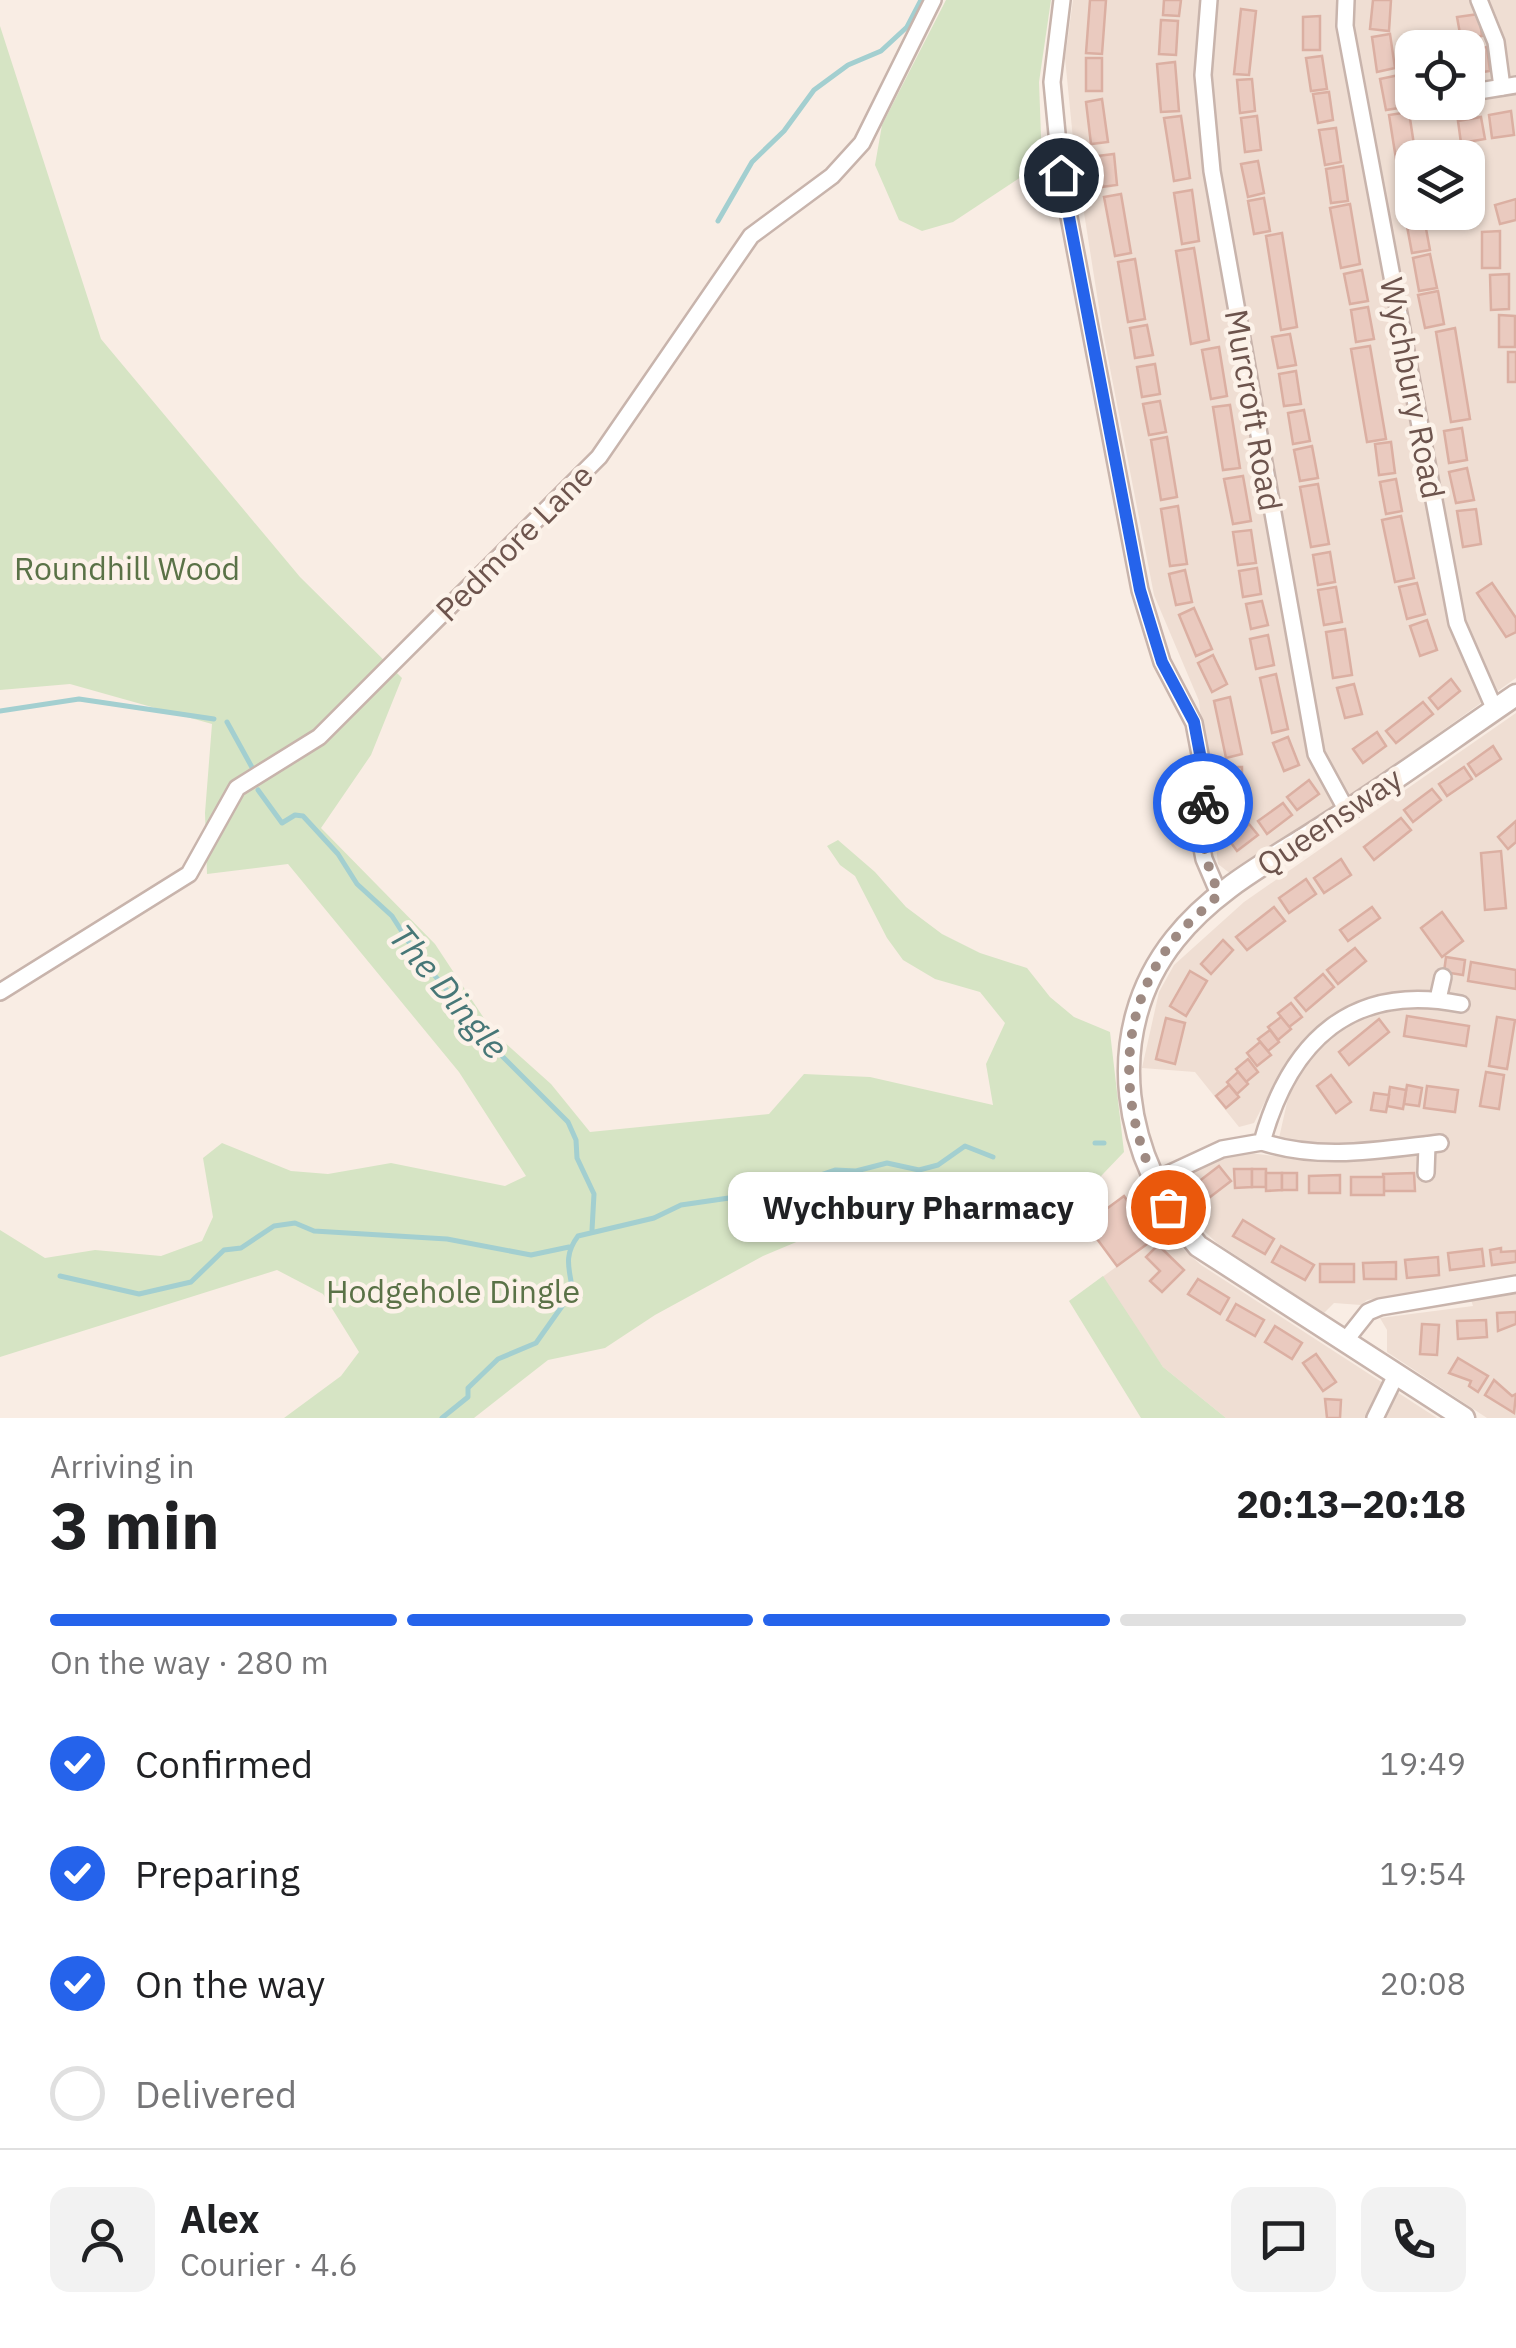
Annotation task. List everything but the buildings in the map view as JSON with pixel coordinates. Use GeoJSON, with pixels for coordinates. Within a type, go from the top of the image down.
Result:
{"type":"FeatureCollection","features":[{"type":"Feature","properties":{"kind":"street","name":"Pedmore Lane"},"geometry":{"type":"LineString","coordinates":[[0,992],[188,874],[237,788],[318,737],[599,457],[752,236],[832,176],[862,143],[933,0]]}},
{"type":"Feature","properties":{"kind":"street"},"geometry":{"type":"LineString","coordinates":[[1062,0],[1052,82],[1061,175],[1140,590],[1162,662],[1194,722],[1203,770],[1200,838],[1219,894]]}},
{"type":"Feature","properties":{"kind":"street","name":"Murcroft Road"},"geometry":{"type":"LineString","coordinates":[[1209,0],[1203,75],[1216,191],[1316,754],[1347,811]]}},
{"type":"Feature","properties":{"kind":"street","name":"Wychbury Road"},"geometry":{"type":"LineString","coordinates":[[1346,0],[1345,26],[1457,623],[1495,710]]}},
{"type":"Feature","properties":{"kind":"street"},"geometry":{"type":"LineString","coordinates":[[1479,0],[1509,86]]}},
{"type":"Feature","properties":{"kind":"street","name":"Queensway"},"geometry":{"type":"LineString","coordinates":[[1464,1418],[1198,1246],[1153,1181],[1132,1123],[1128,1092],[1134,1032],[1156,970],[1175,938],[1219,894],[1516,695]]}},
{"type":"Feature","properties":{"kind":"street"},"geometry":{"type":"LineString","coordinates":[[1438,999],[1443,977]]}},
{"type":"Feature","properties":{"kind":"street"},"geometry":{"type":"LineString","coordinates":[[1262,1142],[1270,1112],[1285,1082],[1314,1041],[1334,1022],[1379,1002],[1438,999],[1461,1004]]}},
{"type":"Feature","properties":{"kind":"street"},"geometry":{"type":"LineString","coordinates":[[1153,1181],[1222,1149],[1262,1142],[1296,1153],[1338,1155],[1434,1144],[1426,1173]]}},
{"type":"Feature","properties":{"kind":"street"},"geometry":{"type":"LineString","coordinates":[[1346,1341],[1368,1312],[1380,1307],[1516,1284]]}},
{"type":"Feature","properties":{"kind":"street"},"geometry":{"type":"LineString","coordinates":[[1375,1418],[1396,1375]]}},
{"type":"Feature","properties":{"kind":"shaded area"},"geometry":{"type":"Polygon","coordinates":[[[1073,0],[1516,0],[1516,678],[1236,878],[1218,864],[1199,701],[1154,595],[1102,327],[1074,149],[1065,58],[1073,0]]]}},
{"type":"Feature","properties":{"kind":"shaded area"},"geometry":{"type":"Polygon","coordinates":[[[1516,713],[1516,1418],[1487,1418],[1387,1352],[1387,1330],[1380,1318],[1473,1306],[1466,1284],[1367,1300],[1361,1305],[1334,1303],[1324,1313],[1217,1243],[1186,1214],[1174,1184],[1194,1164],[1233,1151],[1275,1156],[1288,1098],[1271,1090],[1254,1123],[1239,1127],[1195,1072],[1142,1068],[1159,992],[1174,965],[1244,902],[1516,713]]]}},
{"type":"Feature","properties":{"kind":"shaded area"},"geometry":{"type":"Polygon","coordinates":[[[1164,1232],[1201,1265],[1437,1418],[1226,1418],[1163,1367],[1101,1278],[1164,1232]]]}},
{"type":"Feature","properties":{"kind":"green space"},"geometry":{"type":"Polygon","coordinates":[[[946,0],[1051,0],[1039,82],[1042,163],[953,222],[922,231],[899,220],[875,165],[882,125],[946,0]]]}},
{"type":"Feature","properties":{"kind":"green space","name":"Hodgehole Dingle"},"geometry":{"type":"Polygon","coordinates":[[[0,26],[101,339],[300,577],[402,678],[371,755],[321,828],[435,944],[493,1032],[551,1084],[590,1132],[769,1114],[804,1074],[870,1077],[993,1105],[986,1064],[1005,1023],[980,992],[935,979],[903,960],[855,876],[840,865],[827,846],[838,840],[875,872],[906,907],[942,934],[980,953],[1027,968],[1050,997],[1074,1017],[1110,1032],[1124,1152],[1061,1218],[1024,1240],[1021,1207],[882,1206],[763,1256],[655,1315],[605,1348],[548,1360],[474,1418],[284,1418],[341,1376],[359,1352],[323,1294],[277,1270],[0,1357],[0,1230],[45,1258],[95,1250],[161,1256],[202,1241],[213,1217],[203,1158],[222,1143],[291,1171],[328,1174],[391,1163],[505,1186],[526,1176],[459,1072],[288,864],[207,874],[205,813],[212,724],[70,684],[0,690],[0,26]]]}},
{"type":"Feature","properties":{"kind":"green space"},"geometry":{"type":"Polygon","coordinates":[[[1103,1276],[1163,1367],[1226,1418],[1141,1418],[1069,1301],[1103,1276]]]}},
{"type":"Feature","properties":{"kind":"waterway"},"geometry":{"type":"LineString","coordinates":[[718,221],[752,162],[784,131],[814,90],[848,65],[881,51],[907,27],[921,0]]}},
{"type":"Feature","properties":{"kind":"waterway","name":"The Dingle"},"geometry":{"type":"LineString","coordinates":[[0,711],[79,699],[214,719]]}},
{"type":"Feature","properties":{"kind":"waterway","name":"The Dingle"},"geometry":{"type":"LineString","coordinates":[[227,722],[254,771]]}},
{"type":"Feature","properties":{"kind":"waterway","name":"The Dingle"},"geometry":{"type":"LineString","coordinates":[[258,790],[282,823],[295,815],[303,816],[338,854],[357,884],[392,916],[415,952],[501,1055],[568,1122],[576,1140],[577,1158],[594,1194],[592,1230]]}},
{"type":"Feature","properties":{"kind":"waterway","name":"The Dingle"},"geometry":{"type":"LineString","coordinates":[[1095,1143],[1104,1143]]}},
{"type":"Feature","properties":{"kind":"waterway","name":"The Dingle"},"geometry":{"type":"LineString","coordinates":[[442,1418],[468,1397],[468,1388],[498,1359],[536,1343],[565,1302],[573,1300],[569,1260],[578,1236],[654,1218],[681,1205],[770,1192],[835,1170],[856,1171],[887,1163],[919,1170],[938,1165],[965,1146],[993,1157]]}},
{"type":"Feature","properties":{"kind":"waterway"},"geometry":{"type":"LineString","coordinates":[[60,1276],[139,1294],[191,1282],[224,1250],[241,1248],[274,1226],[295,1223],[314,1231],[447,1239],[531,1255],[569,1247]]}},
{"type":"Feature","properties":{"kind":"way so far"},"geometry":{"type":"LineString","coordinates":[[1168,1207],[1148,1170],[1132,1123],[1128,1092],[1130,1046],[1156,970],[1175,938],[1219,894],[1200,838],[1203,803]]}},
{"type":"Feature","properties":{"kind":"place","name":"Wychbury Pharmacy"},"geometry":{"type":"Point","coordinates":[1168,1207]}},
{"type":"Feature","properties":{"kind":"route"},"geometry":{"type":"LineString","coordinates":[[1061,175],[1140,590],[1162,662],[1194,722],[1203,770],[1203,803]]}},
{"type":"Feature","properties":{"kind":"park label","name":"Roundhill Wood"},"geometry":{"type":"Point","coordinates":[127,568]}}]}
